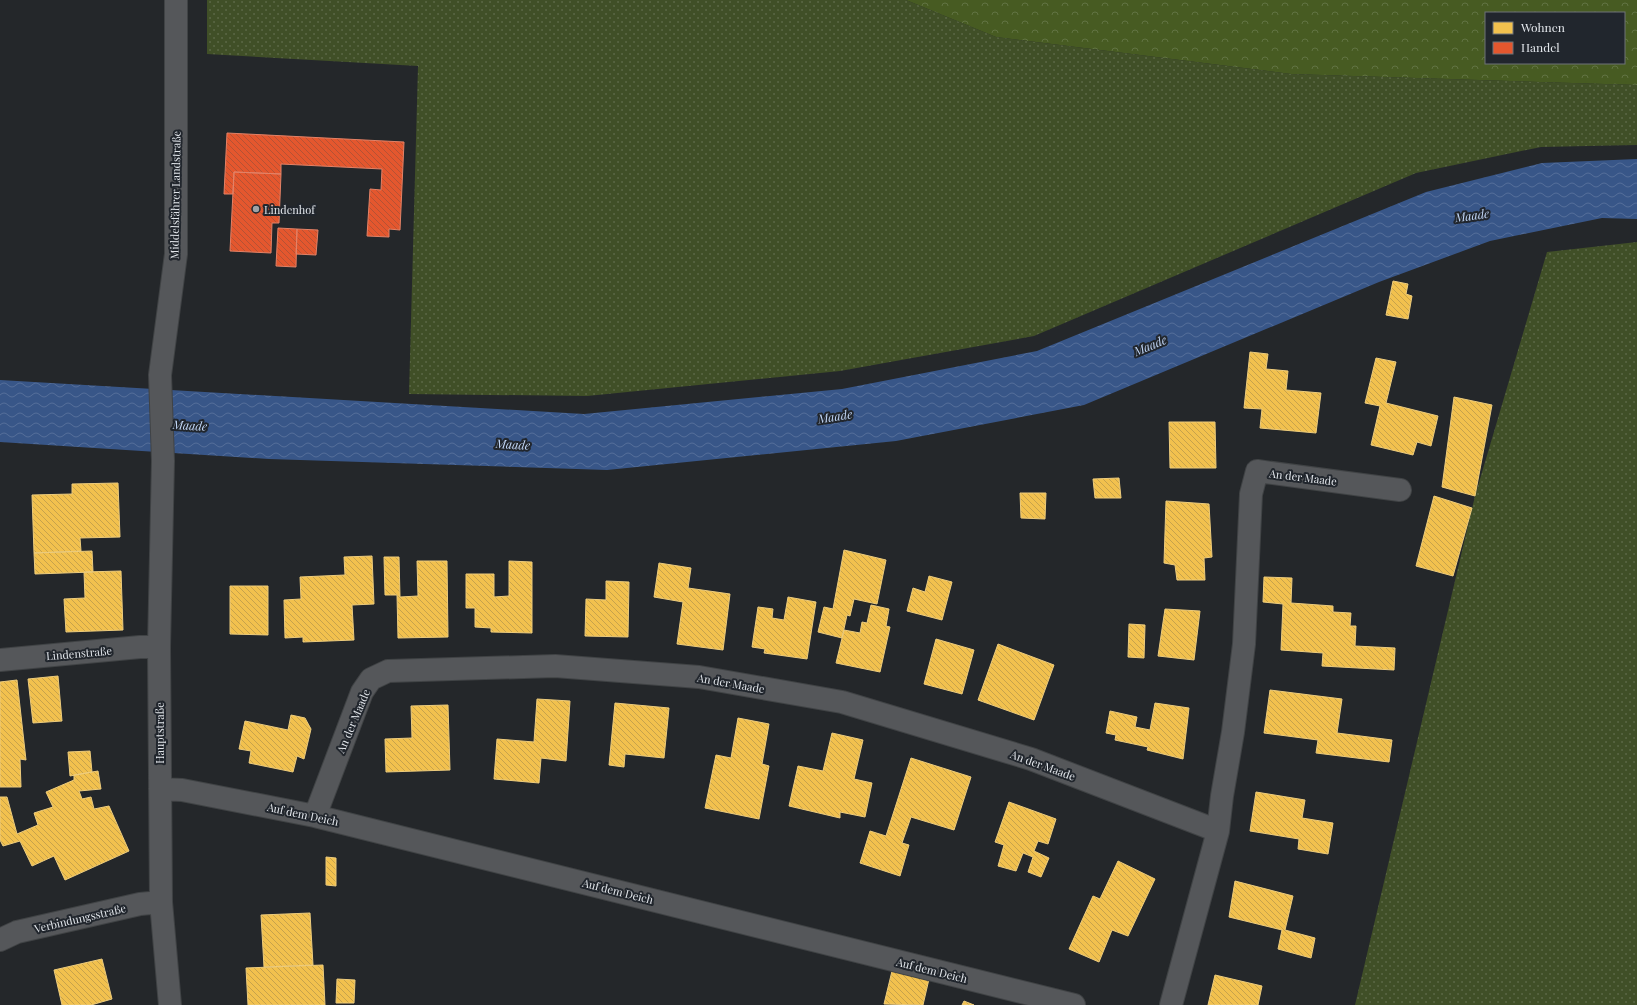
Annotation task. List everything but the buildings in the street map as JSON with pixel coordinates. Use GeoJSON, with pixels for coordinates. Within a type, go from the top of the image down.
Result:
{"type":"FeatureCollection","features":[{"type":"Feature","properties":{"kind":"street","name":"Middelsfährer Landstraße"},"geometry":{"type":"LineString","coordinates":[[162,471],[160,375],[176,254],[176,0]]}},
{"type":"Feature","properties":{"kind":"street","name":"Hauptstraße"},"geometry":{"type":"LineString","coordinates":[[162,471],[159,647],[161,902],[170,1005]]}},
{"type":"Feature","properties":{"kind":"street","name":"An der Maade"},"geometry":{"type":"LineString","coordinates":[[1171,1005],[1218,831],[1222,796],[1233,732],[1244,644],[1251,494],[1257,471],[1400,490]]}},
{"type":"Feature","properties":{"kind":"street","name":"Lindenstraße"},"geometry":{"type":"LineString","coordinates":[[0,660],[159,647]]}},
{"type":"Feature","properties":{"kind":"street","name":"An der Maade"},"geometry":{"type":"LineString","coordinates":[[315,816],[362,692],[371,679],[388,671],[555,666],[699,677],[842,702],[1031,759],[1218,831]]}},
{"type":"Feature","properties":{"kind":"street","name":"Auf dem Deich"},"geometry":{"type":"LineString","coordinates":[[160,789],[182,790],[315,816],[1074,1005]]}},
{"type":"Feature","properties":{"kind":"street","name":"Verbindungsstraße"},"geometry":{"type":"LineString","coordinates":[[0,940],[17,932],[140,904],[161,902]]}},
{"type":"Feature","properties":{"kind":"green space"},"geometry":{"type":"Polygon","coordinates":[[[207,0],[906,0],[996,37],[1291,74],[1637,85],[1637,145],[1541,147],[1416,173],[1034,336],[840,371],[587,396],[409,394],[418,66],[207,54],[207,0]]]}},
{"type":"Feature","properties":{"kind":"green space"},"geometry":{"type":"Polygon","coordinates":[[[906,0],[1637,0],[1637,85],[1291,74],[996,37],[906,0]]]}},
{"type":"Feature","properties":{"kind":"green space"},"geometry":{"type":"Polygon","coordinates":[[[1637,242],[1637,1005],[1355,1005],[1475,496],[1547,252],[1637,242]]]}},
{"type":"Feature","properties":{"kind":"water","name":"Maade"},"geometry":{"type":"Polygon","coordinates":[[[1637,159],[1637,219],[1602,218],[1490,241],[1379,282],[1084,405],[896,441],[607,470],[269,459],[0,442],[0,380],[584,414],[842,389],[1037,351],[1426,192],[1542,163],[1637,159]]]}},
{"type":"Feature","properties":{"kind":"place","name":"Lindenhof"},"geometry":{"type":"Point","coordinates":[256,209]}}]}
